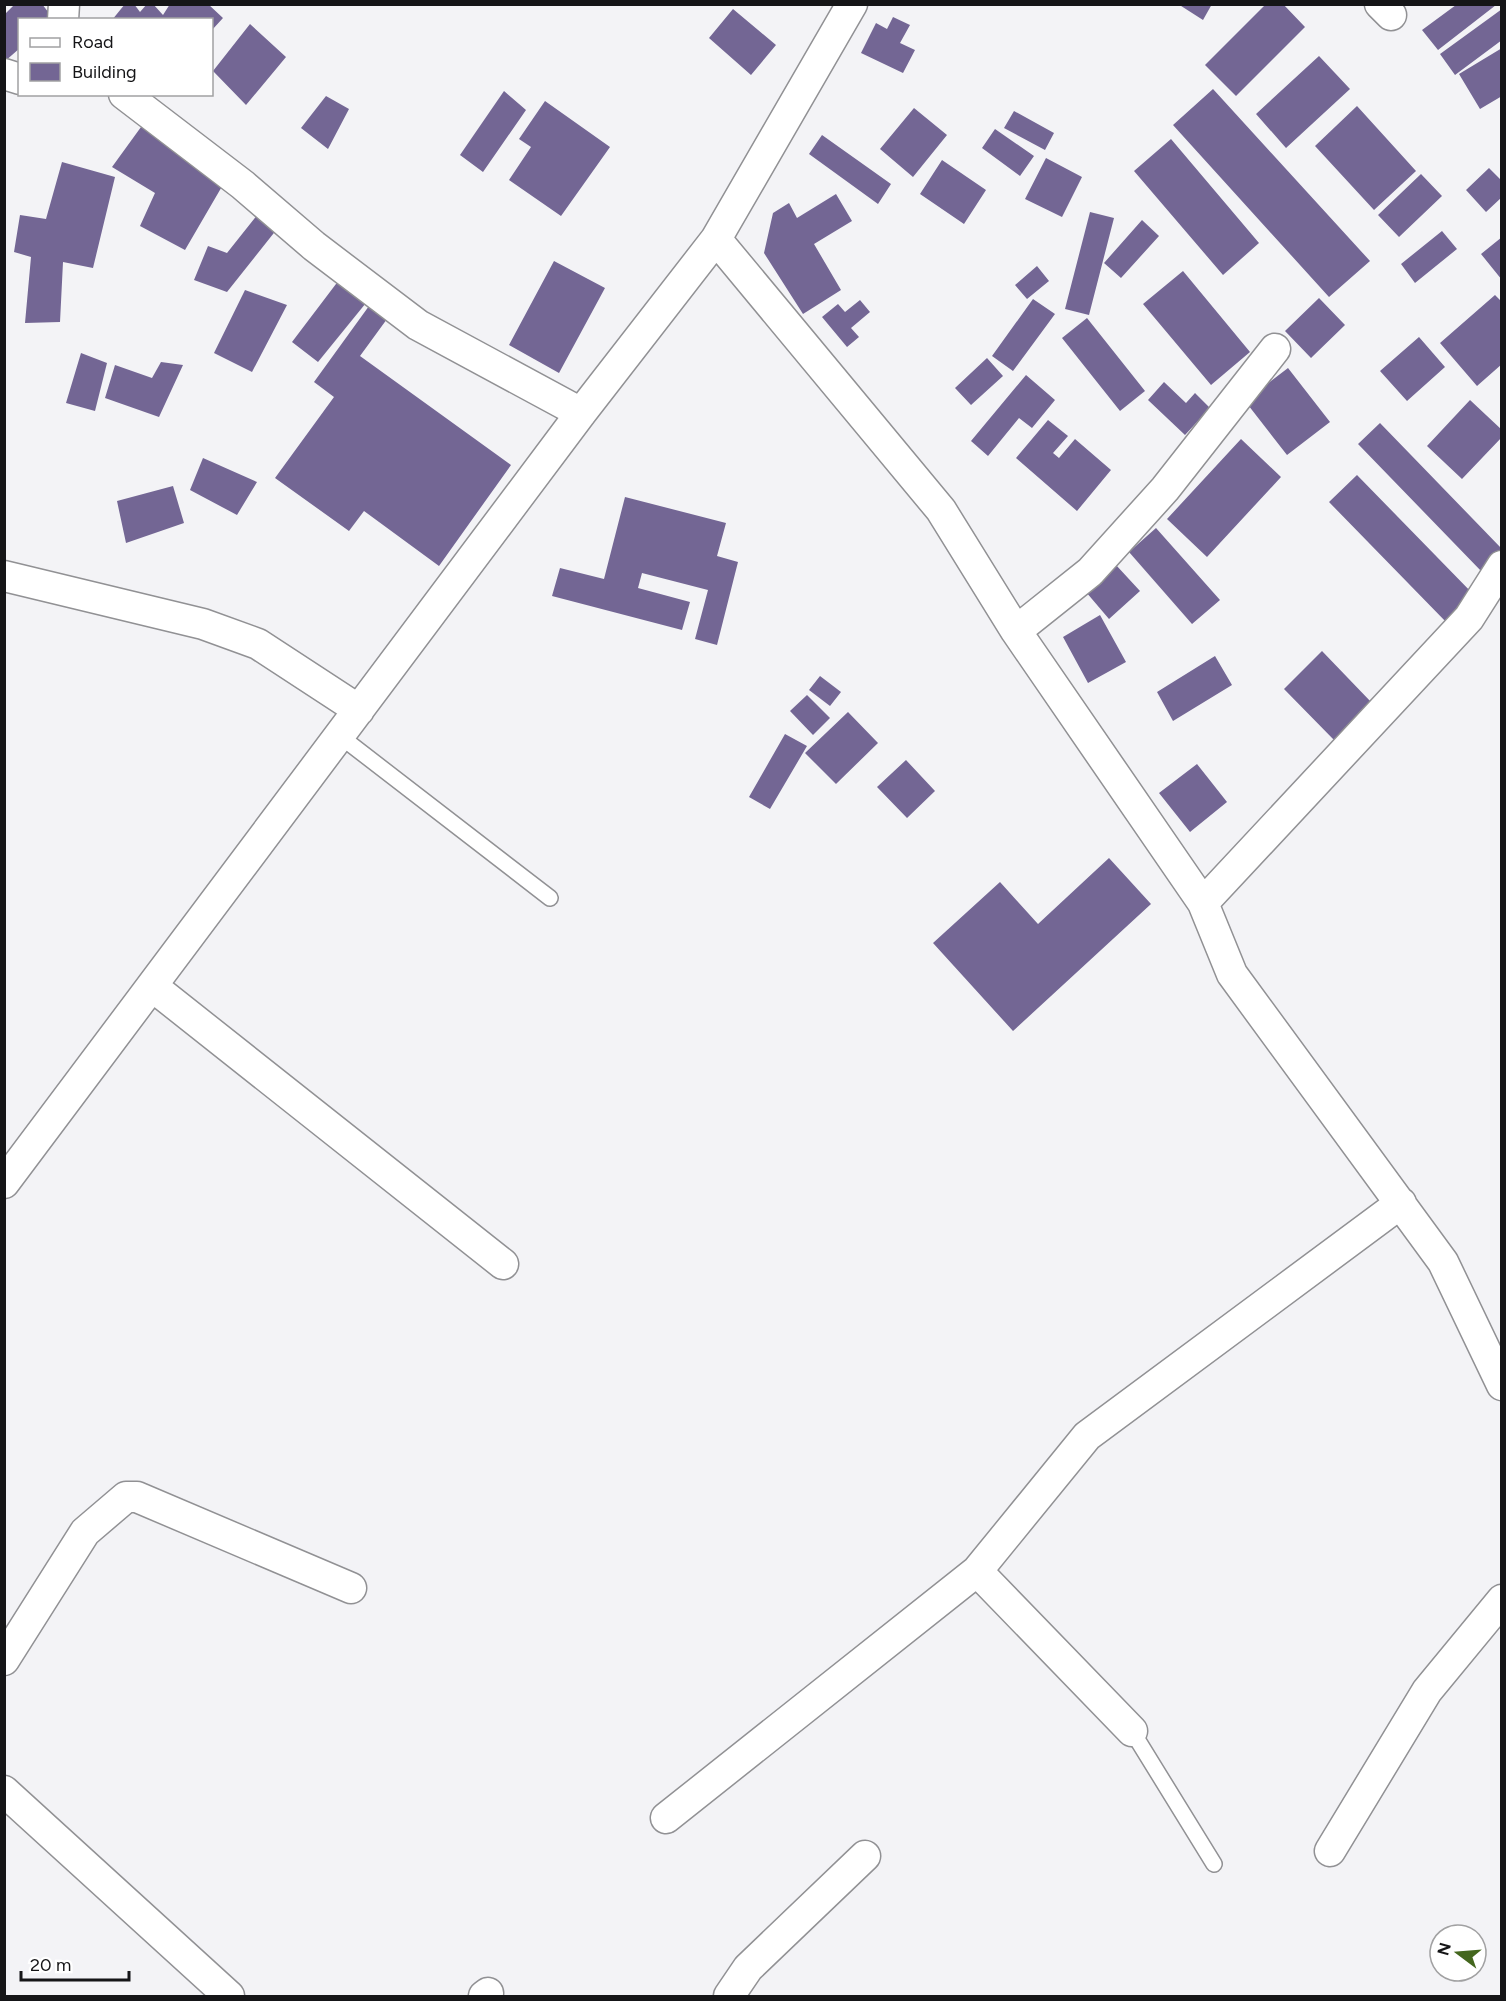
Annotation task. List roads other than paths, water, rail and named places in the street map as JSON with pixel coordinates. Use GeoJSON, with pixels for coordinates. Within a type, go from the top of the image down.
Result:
{"type":"FeatureCollection","features":[{"type":"Feature","properties":{"kind":"street"},"geometry":{"type":"LineString","coordinates":[[4,1183],[581,413],[716,239],[852,4]]}},
{"type":"Feature","properties":{"kind":"street"},"geometry":{"type":"LineString","coordinates":[[127,96],[243,185],[315,246],[418,325],[581,413]]}},
{"type":"Feature","properties":{"kind":"street"},"geometry":{"type":"LineString","coordinates":[[716,239],[941,510],[1016,631],[1203,903],[1232,974],[1443,1262],[1502,1384]]}},
{"type":"Feature","properties":{"kind":"street"},"geometry":{"type":"LineString","coordinates":[[1016,631],[1090,572],[1165,489],[1275,349]]}},
{"type":"Feature","properties":{"kind":"street"},"geometry":{"type":"LineString","coordinates":[[1203,903],[1469,618],[1502,566]]}},
{"type":"Feature","properties":{"kind":"street"},"geometry":{"type":"LineString","coordinates":[[4,576],[203,624],[258,644],[359,710]]}},
{"type":"Feature","properties":{"kind":"street"},"geometry":{"type":"LineString","coordinates":[[152,986],[503,1264]]}},
{"type":"Feature","properties":{"kind":"street"},"geometry":{"type":"LineString","coordinates":[[666,1818],[977,1571],[1087,1437],[1401,1203]]}},
{"type":"Feature","properties":{"kind":"street"},"geometry":{"type":"LineString","coordinates":[[4,1660],[85,1532],[104,1513],[126,1497],[137,1497],[351,1588]]}},
{"type":"Feature","properties":{"kind":"street"},"geometry":{"type":"LineString","coordinates":[[977,1571],[1132,1731]]}},
{"type":"Feature","properties":{"kind":"street"},"geometry":{"type":"LineString","coordinates":[[1330,1851],[1426,1691],[1502,1600]]}},
{"type":"Feature","properties":{"kind":"street"},"geometry":{"type":"LineString","coordinates":[[4,1791],[225,1995]]}},
{"type":"Feature","properties":{"kind":"street"},"geometry":{"type":"LineString","coordinates":[[729,1996],[748,1968],[865,1856]]}},
{"type":"Feature","properties":{"kind":"lane"},"geometry":{"type":"LineString","coordinates":[[340,736],[550,898]]}},
{"type":"Feature","properties":{"kind":"lane"},"geometry":{"type":"LineString","coordinates":[[1132,1731],[1214,1863]]}}]}
